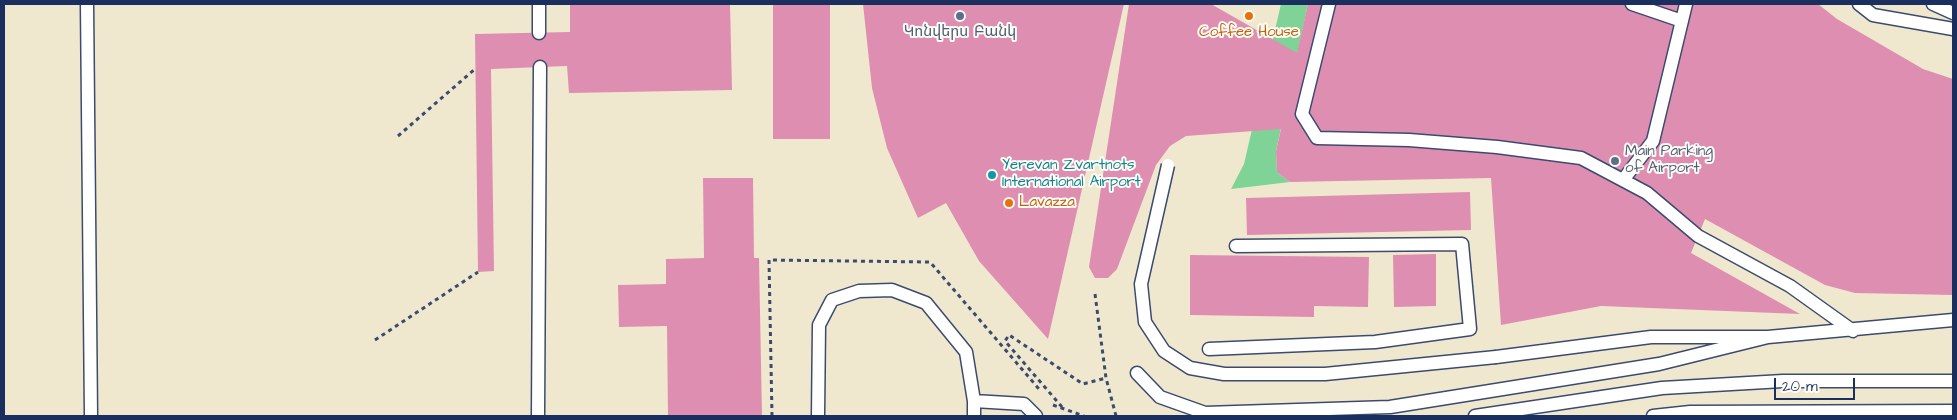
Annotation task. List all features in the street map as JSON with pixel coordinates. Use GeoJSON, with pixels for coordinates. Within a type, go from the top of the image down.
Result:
{"type":"FeatureCollection","features":[{"type":"Feature","properties":{"kind":"lane"},"geometry":{"type":"LineString","coordinates":[[87,4],[91,416]]}},
{"type":"Feature","properties":{"kind":"lane"},"geometry":{"type":"LineString","coordinates":[[539,4],[539,33]]}},
{"type":"Feature","properties":{"kind":"lane"},"geometry":{"type":"LineString","coordinates":[[1329,4],[1302,114],[1316,138],[1409,140],[1497,147],[1581,158],[1647,193],[1698,236],[1790,286],[1853,331]]}},
{"type":"Feature","properties":{"kind":"lane"},"geometry":{"type":"LineString","coordinates":[[1632,4],[1682,21]]}},
{"type":"Feature","properties":{"kind":"lane"},"geometry":{"type":"LineString","coordinates":[[1623,180],[1653,141],[1686,4]]}},
{"type":"Feature","properties":{"kind":"lane"},"geometry":{"type":"LineString","coordinates":[[1859,4],[1873,15],[1953,29]]}},
{"type":"Feature","properties":{"kind":"lane"},"geometry":{"type":"LineString","coordinates":[[1933,4],[1953,13]]}},
{"type":"Feature","properties":{"kind":"lane"},"geometry":{"type":"LineString","coordinates":[[538,416],[540,67]]}},
{"type":"Feature","properties":{"kind":"lane"},"geometry":{"type":"LineString","coordinates":[[1168,165],[1140,284],[1145,322],[1164,351],[1190,368],[1224,374],[1325,374],[1496,357],[1651,337],[1768,337],[1853,331],[1953,320]]}},
{"type":"Feature","properties":{"kind":"lane"},"geometry":{"type":"LineString","coordinates":[[1209,349],[1375,342],[1470,329],[1462,244],[1236,246]]}},
{"type":"Feature","properties":{"kind":"lane"},"geometry":{"type":"LineString","coordinates":[[818,416],[819,325],[832,300],[859,291],[892,290],[926,303],[966,352],[974,401],[974,416]]}},
{"type":"Feature","properties":{"kind":"lane"},"geometry":{"type":"LineString","coordinates":[[1137,373],[1160,398],[1205,413],[1390,407],[1658,364],[1768,337]]}},
{"type":"Feature","properties":{"kind":"lane"},"geometry":{"type":"LineString","coordinates":[[1475,416],[1662,388],[1783,381],[1953,381]]}},
{"type":"Feature","properties":{"kind":"lane"},"geometry":{"type":"LineString","coordinates":[[974,401],[1024,404],[1036,416]]}},
{"type":"Feature","properties":{"kind":"lane"},"geometry":{"type":"LineString","coordinates":[[1653,416],[1690,412],[1953,411]]}},
{"type":"Feature","properties":{"kind":"path"},"geometry":{"type":"LineString","coordinates":[[398,136],[475,69]]}},
{"type":"Feature","properties":{"kind":"path"},"geometry":{"type":"LineString","coordinates":[[772,416],[769,260],[930,262],[1054,406],[1084,416]]}},
{"type":"Feature","properties":{"kind":"path"},"geometry":{"type":"LineString","coordinates":[[375,340],[478,272]]}},
{"type":"Feature","properties":{"kind":"path"},"geometry":{"type":"LineString","coordinates":[[1095,294],[1106,378],[1116,416]]}},
{"type":"Feature","properties":{"kind":"path"},"geometry":{"type":"LineString","coordinates":[[1063,409],[1005,341],[1008,335],[1083,384],[1106,378]]}},
{"type":"Feature","properties":{"kind":"green space"},"geometry":{"type":"Polygon","coordinates":[[[1281,4],[1308,4],[1276,151],[1277,172],[1290,182],[1231,189],[1244,164],[1281,4]]]}},
{"type":"Feature","properties":{"kind":"building"},"geometry":{"type":"Polygon","coordinates":[[[570,4],[730,4],[732,90],[569,93],[567,66],[491,69],[494,271],[478,272],[475,34],[570,32],[570,4]]]}},
{"type":"Feature","properties":{"kind":"building"},"geometry":{"type":"Polygon","coordinates":[[[773,4],[830,4],[830,139],[773,139],[773,4]]]}},
{"type":"Feature","properties":{"kind":"building","name":"Yerevan Zvartnots International Airport"},"geometry":{"type":"Polygon","coordinates":[[[863,4],[1124,4],[1048,339],[979,261],[946,203],[918,218],[887,148],[872,88],[863,4]]]}},
{"type":"Feature","properties":{"kind":"building","name":"Main Parking of Airport"},"geometry":{"type":"Polygon","coordinates":[[[1129,4],[1211,4],[1297,53],[1308,4],[1818,4],[1837,19],[1923,69],[1953,79],[1953,295],[1855,293],[1825,285],[1705,219],[1691,253],[1800,314],[1601,306],[1501,325],[1491,178],[1290,182],[1277,172],[1276,151],[1281,129],[1186,136],[1170,146],[1156,165],[1117,269],[1108,278],[1095,278],[1089,267],[1129,4]]]}},
{"type":"Feature","properties":{"kind":"building"},"geometry":{"type":"Polygon","coordinates":[[[703,178],[753,178],[754,258],[759,258],[762,416],[668,416],[667,326],[619,327],[618,285],[666,284],[666,259],[704,258],[703,178]]]}},
{"type":"Feature","properties":{"kind":"building"},"geometry":{"type":"Polygon","coordinates":[[[1470,192],[1471,230],[1247,235],[1246,198],[1470,192]]]}},
{"type":"Feature","properties":{"kind":"building"},"geometry":{"type":"Polygon","coordinates":[[[1436,254],[1436,306],[1394,307],[1393,255],[1436,254]]]}},
{"type":"Feature","properties":{"kind":"building"},"geometry":{"type":"Polygon","coordinates":[[[1190,255],[1369,257],[1368,307],[1314,306],[1314,317],[1190,315],[1190,255]]]}},
{"type":"Feature","properties":{"kind":"place","name":"Կոնվերս Բանկ"},"geometry":{"type":"Point","coordinates":[960,16]}},
{"type":"Feature","properties":{"kind":"place","name":"Coffee House"},"geometry":{"type":"Point","coordinates":[1249,16]}},
{"type":"Feature","properties":{"kind":"place","name":"Main Parking of Airport"},"geometry":{"type":"Point","coordinates":[1615,161]}},
{"type":"Feature","properties":{"kind":"place","name":"Yerevan Zvartnots International Airport"},"geometry":{"type":"Point","coordinates":[992,175]}},
{"type":"Feature","properties":{"kind":"place","name":"Lavazza"},"geometry":{"type":"Point","coordinates":[1009,203]}}]}
